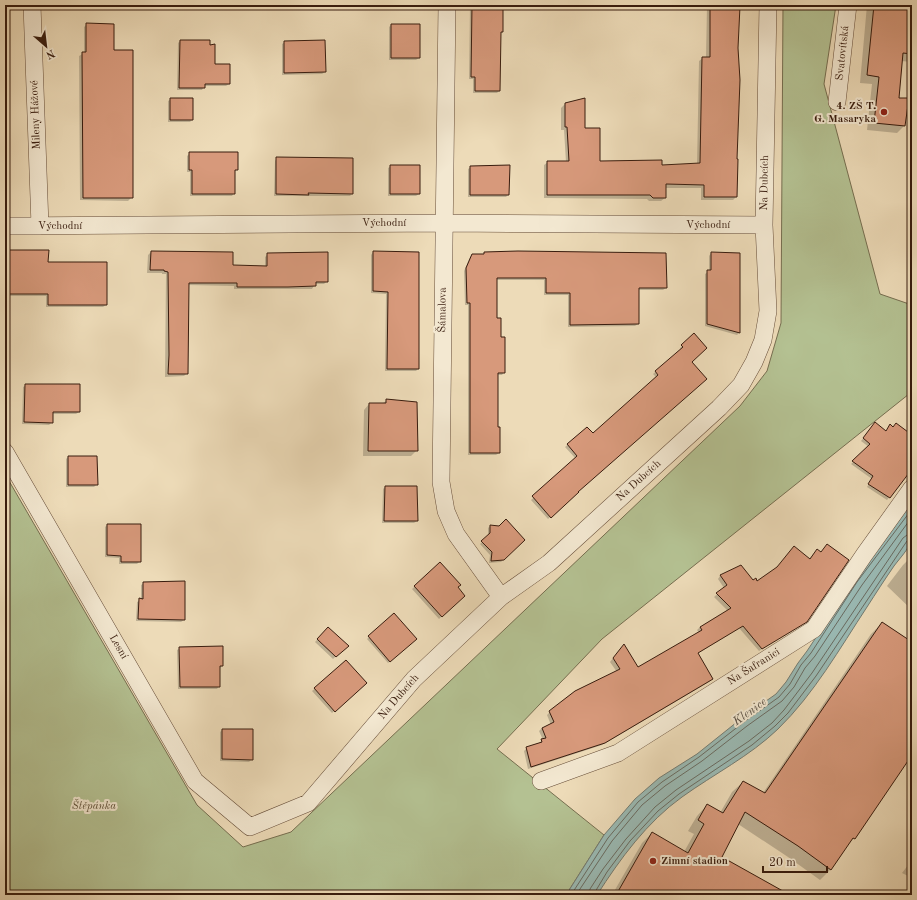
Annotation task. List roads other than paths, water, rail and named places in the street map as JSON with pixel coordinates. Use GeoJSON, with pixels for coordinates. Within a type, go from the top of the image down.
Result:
{"type":"FeatureCollection","features":[{"type":"Feature","properties":{"kind":"street","name":"Mileny Hážové"},"geometry":{"type":"LineString","coordinates":[[32,5],[40,226]]}},
{"type":"Feature","properties":{"kind":"street","name":"Šámalova"},"geometry":{"type":"LineString","coordinates":[[447,5],[441,482],[446,512],[456,534],[501,597]]}},
{"type":"Feature","properties":{"kind":"street","name":"Na Dubcích"},"geometry":{"type":"LineString","coordinates":[[250,827],[308,803],[414,679],[501,597],[548,563],[719,408],[741,385],[754,362],[763,340],[768,311],[764,225],[768,5]]}},
{"type":"Feature","properties":{"kind":"street","name":"Svatovítská"},"geometry":{"type":"LineString","coordinates":[[837,102],[848,5]]}},
{"type":"Feature","properties":{"kind":"street","name":"Východní"},"geometry":{"type":"LineString","coordinates":[[5,226],[444,223],[764,225]]}},
{"type":"Feature","properties":{"kind":"street","name":"Lesní"},"geometry":{"type":"LineString","coordinates":[[5,452],[195,781],[250,827]]}},
{"type":"Feature","properties":{"kind":"street","name":"Na Šafranici"},"geometry":{"type":"LineString","coordinates":[[541,781],[618,753],[814,629],[912,488]]}},
{"type":"Feature","properties":{"kind":"water"},"geometry":{"type":"Polygon","coordinates":[[[912,502],[913,522],[911,541],[908,548],[887,576],[815,686],[791,715],[778,729],[756,748],[682,797],[657,818],[635,842],[597,895],[566,895],[604,835],[635,799],[659,778],[697,754],[742,718],[776,694],[786,682],[854,580],[912,502]]]}},
{"type":"Feature","properties":{"kind":"place","name":"4. ZŠ T. G. Masaryka"},"geometry":{"type":"Point","coordinates":[884,112]}},
{"type":"Feature","properties":{"kind":"place","name":"Zimní stadion"},"geometry":{"type":"Point","coordinates":[653,861]}},
{"type":"Feature","properties":{"kind":"water label","name":"Klenice"},"geometry":{"type":"Point","coordinates":[750,712]}},
{"type":"Feature","properties":{"kind":"park label","name":"Štěpánka"},"geometry":{"type":"Point","coordinates":[94,806]}}]}
